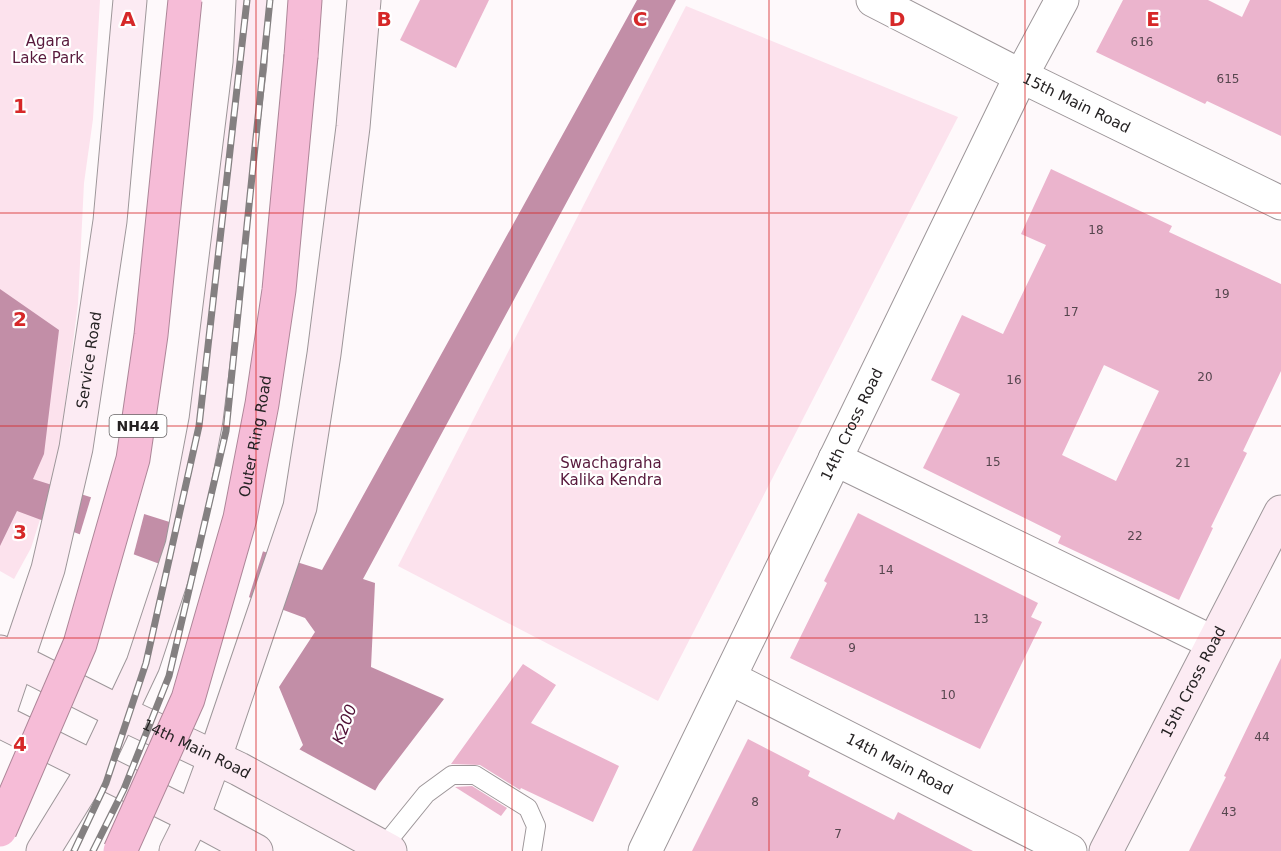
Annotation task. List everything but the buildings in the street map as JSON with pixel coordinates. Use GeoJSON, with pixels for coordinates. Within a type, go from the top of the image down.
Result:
{"type":"FeatureCollection","features":[{"type":"Feature","properties":{"kind":"highway","name":"NH44"},"geometry":{"type":"LineString","coordinates":[[0,830],[80,644],[133,459],[151,335],[185,0]]}},
{"type":"Feature","properties":{"kind":"highway","name":"Outer Ring Road"},"geometry":{"type":"LineString","coordinates":[[120,851],[188,699],[240,518],[262,404],[279,290],[305,0]]}},
{"type":"Feature","properties":{"kind":"street","name":"Service Road"},"geometry":{"type":"LineString","coordinates":[[0,711],[9,657],[48,569],[76,448],[110,221],[130,0]]}},
{"type":"Feature","properties":{"kind":"street"},"geometry":{"type":"LineString","coordinates":[[43,851],[94,768],[121,713],[143,664],[182,546],[204,432],[249,76],[253,0]]}},
{"type":"Feature","properties":{"kind":"street"},"geometry":{"type":"LineString","coordinates":[[176,851],[201,821],[227,763],[300,507],[324,354],[353,127],[364,0]]}},
{"type":"Feature","properties":{"kind":"street","name":"15th Main Road"},"geometry":{"type":"LineString","coordinates":[[873,0],[1021,76],[1281,202]]}},
{"type":"Feature","properties":{"kind":"street","name":"14th Cross Road"},"geometry":{"type":"LineString","coordinates":[[645,851],[1021,76],[1062,0]]}},
{"type":"Feature","properties":{"kind":"street"},"geometry":{"type":"LineString","coordinates":[[835,459],[1212,642]]}},
{"type":"Feature","properties":{"kind":"street","name":"15th Cross Road"},"geometry":{"type":"LineString","coordinates":[[1106,851],[1281,512]]}},
{"type":"Feature","properties":{"kind":"street","name":"14th Main Road"},"geometry":{"type":"LineString","coordinates":[[9,657],[227,763],[387,849]]}},
{"type":"Feature","properties":{"kind":"street","name":"14th Main Road"},"geometry":{"type":"LineString","coordinates":[[730,678],[1070,851]]}},
{"type":"Feature","properties":{"kind":"street"},"geometry":{"type":"LineString","coordinates":[[0,721],[201,821],[256,851]]}},
{"type":"Feature","properties":{"kind":"lane"},"geometry":{"type":"LineString","coordinates":[[387,849],[426,794],[452,775],[475,775],[528,808],[536,826],[531,851]]}},
{"type":"Feature","properties":{"kind":"green space","name":"Agara Lake Park"},"geometry":{"type":"Polygon","coordinates":[[[0,0],[100,0],[93,119],[84,183],[78,304],[59,450],[55,472],[31,548],[14,579],[0,571],[0,0]]]}},
{"type":"Feature","properties":{"kind":"green space","name":"Swachagraha Kalika Kendra"},"geometry":{"type":"Polygon","coordinates":[[[686,6],[958,117],[658,701],[398,566],[686,6]]]}},
{"type":"Feature","properties":{"kind":"water","name":"K200"},"geometry":{"type":"Polygon","coordinates":[[[637,0],[676,0],[363,579],[375,583],[371,667],[444,699],[379,784],[340,851],[218,851],[303,745],[279,687],[315,632],[305,618],[17,511],[0,546],[0,289],[59,330],[44,454],[33,479],[322,570],[637,0]]]}},
{"type":"Feature","properties":{"kind":"pier"},"geometry":{"type":"Polygon","coordinates":[[[92,494],[145,511],[133,557],[79,537],[92,494]]]}},
{"type":"Feature","properties":{"kind":"pier"},"geometry":{"type":"Polygon","coordinates":[[[206,530],[264,548],[248,600],[192,579],[206,530]]]}},
{"type":"Feature","properties":{"kind":"pier"},"geometry":{"type":"Polygon","coordinates":[[[297,748],[376,791],[343,851],[215,851],[297,748]]]}},
{"type":"Feature","properties":{"kind":"railway"},"geometry":{"type":"LineString","coordinates":[[74,851],[106,783],[146,663],[199,426],[247,0]]}},
{"type":"Feature","properties":{"kind":"railway"},"geometry":{"type":"LineString","coordinates":[[93,851],[124,789],[169,676],[226,431],[270,0]]}}]}
